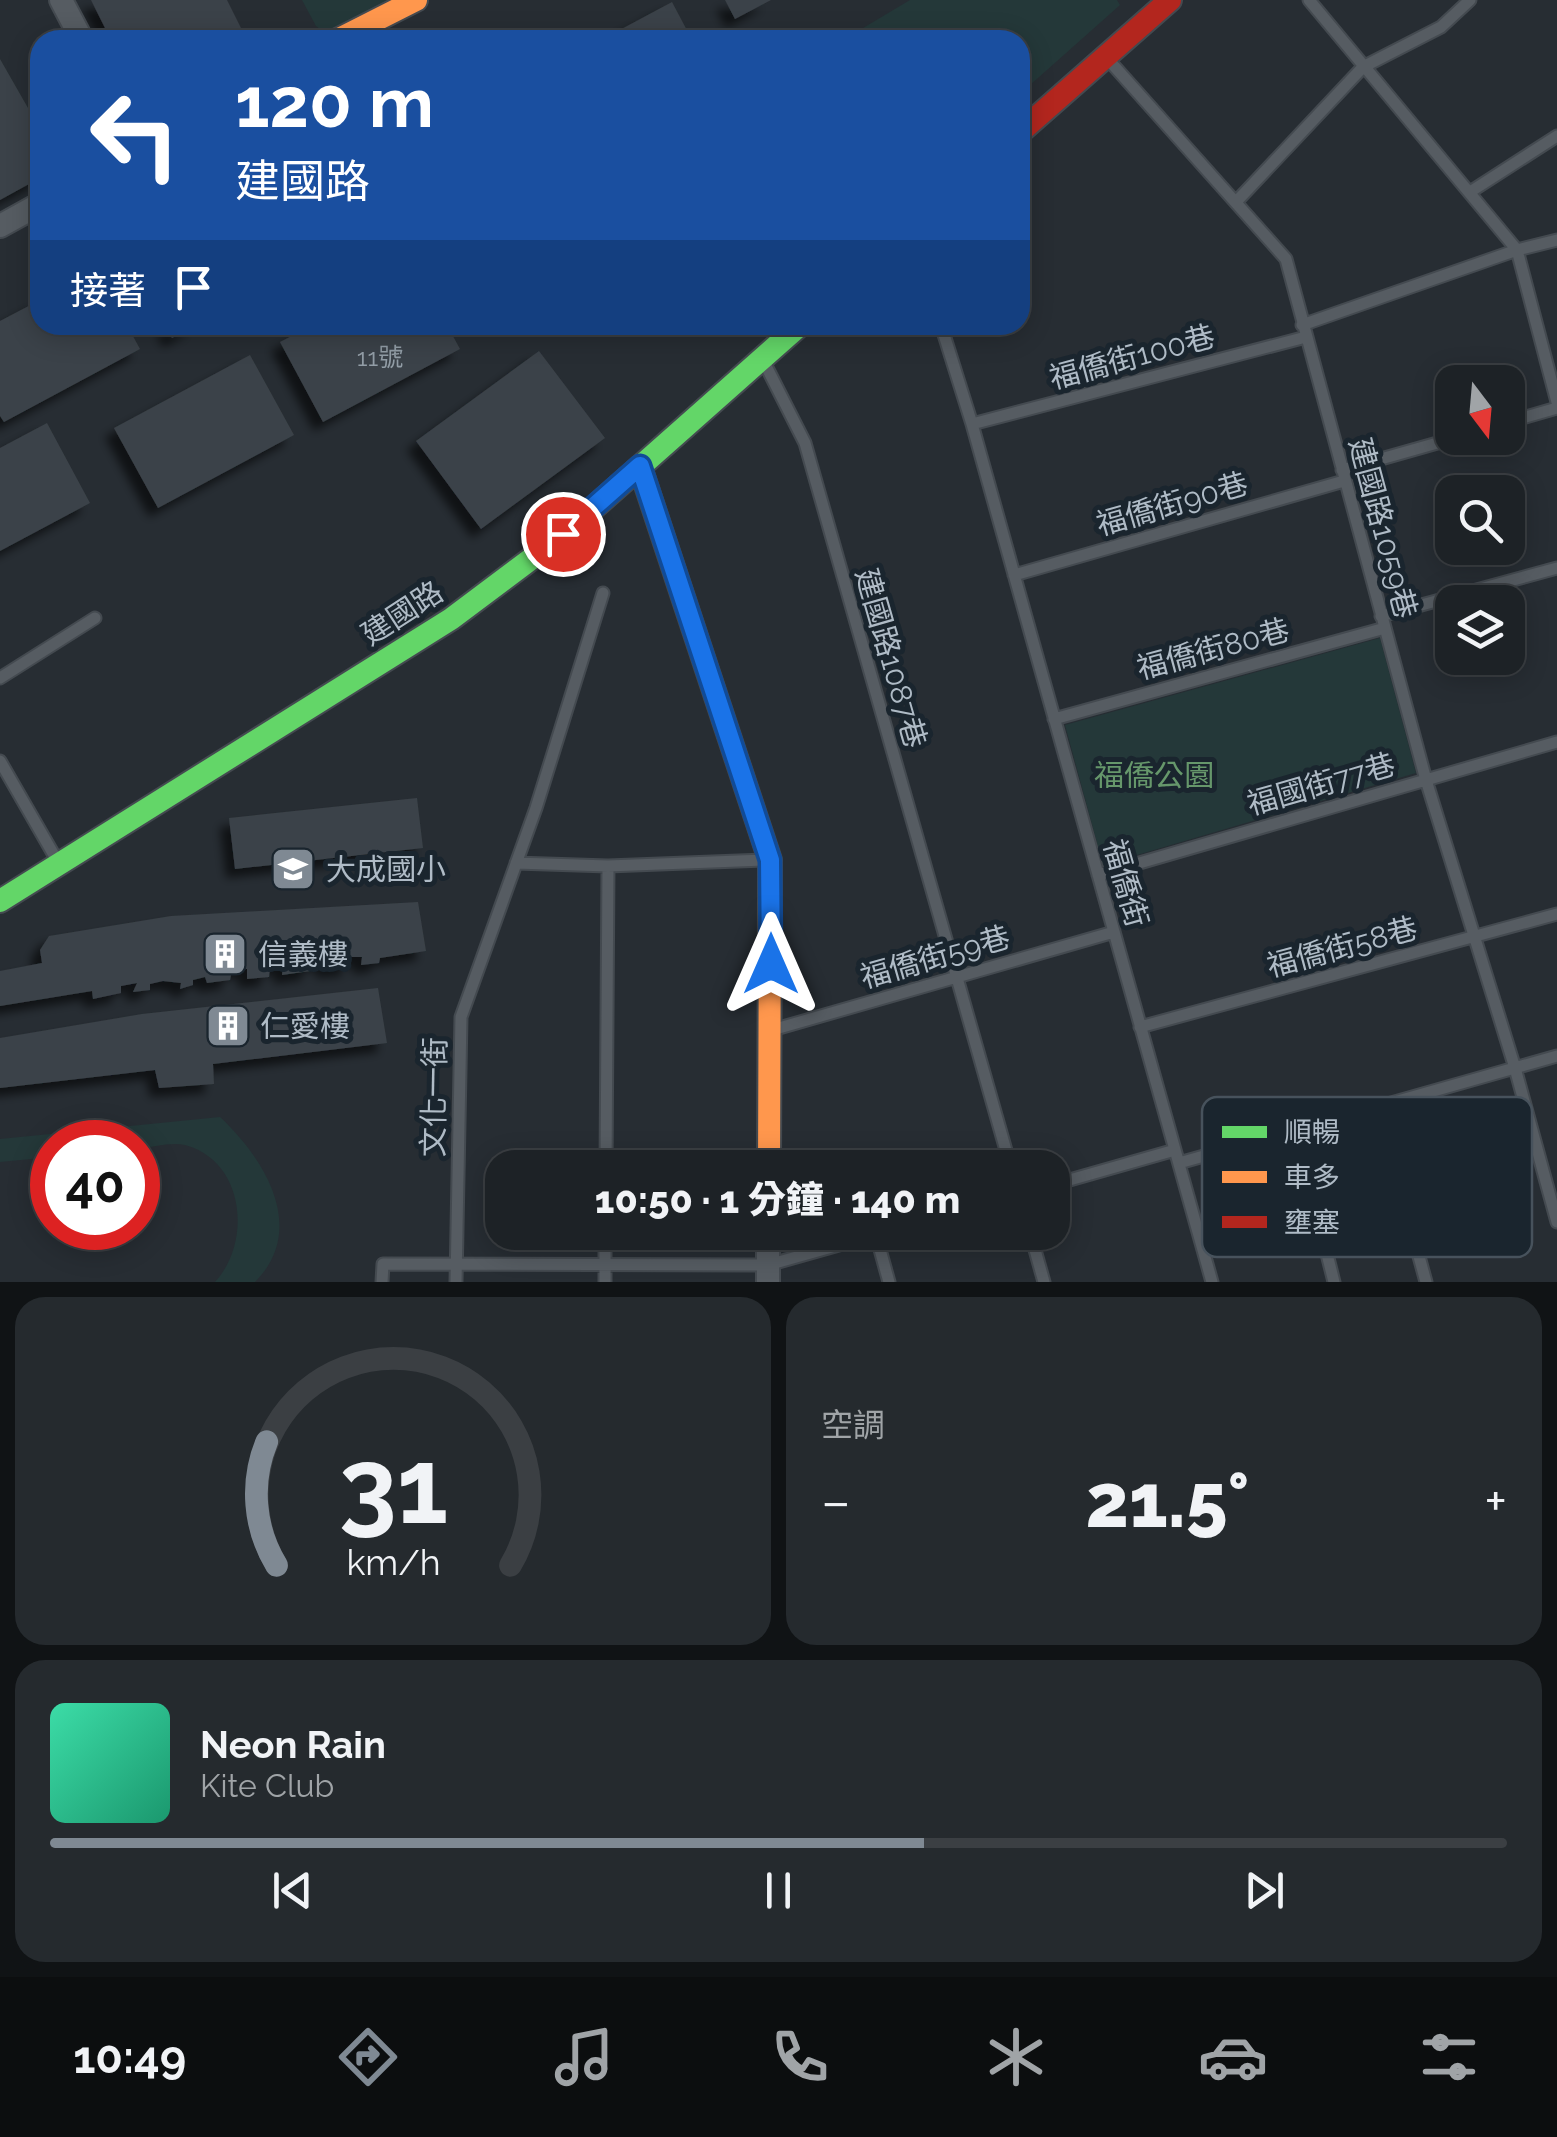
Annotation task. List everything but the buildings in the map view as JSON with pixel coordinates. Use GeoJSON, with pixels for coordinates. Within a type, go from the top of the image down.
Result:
{"type":"FeatureCollection","features":[{"type":"Feature","properties":{"kind":"street"},"geometry":{"type":"LineString","coordinates":[[61,0],[77,30]]}},
{"type":"Feature","properties":{"kind":"street"},"geometry":{"type":"LineString","coordinates":[[357,30],[416,0]]}},
{"type":"Feature","properties":{"kind":"street"},"geometry":{"type":"LineString","coordinates":[[1030,123],[1157,5]]}},
{"type":"Feature","properties":{"kind":"street"},"geometry":{"type":"LineString","coordinates":[[0,226],[30,210]]}},
{"type":"Feature","properties":{"kind":"street","name":"建國路"},"geometry":{"type":"LineString","coordinates":[[0,901],[451,619],[563,534],[788,335]]}},
{"type":"Feature","properties":{"kind":"street"},"geometry":{"type":"LineString","coordinates":[[640,466],[770,860],[769,1150]]}},
{"type":"Feature","properties":{"kind":"lane"},"geometry":{"type":"LineString","coordinates":[[1309,0],[1517,250],[1557,405],[1525,416]]}},
{"type":"Feature","properties":{"kind":"lane"},"geometry":{"type":"LineString","coordinates":[[1236,202],[1363,67],[1440,26],[1470,0]]}},
{"type":"Feature","properties":{"kind":"lane","name":"建國路1059巷"},"geometry":{"type":"LineString","coordinates":[[1106,56],[1286,259],[1426,780],[1523,1097]]}},
{"type":"Feature","properties":{"kind":"lane"},"geometry":{"type":"LineString","coordinates":[[1470,192],[1557,136]]}},
{"type":"Feature","properties":{"kind":"lane","name":"福僑街100巷"},"geometry":{"type":"LineString","coordinates":[[972,424],[1304,331],[1517,250],[1557,240]]}},
{"type":"Feature","properties":{"kind":"lane","name":"福僑街"},"geometry":{"type":"LineString","coordinates":[[944,335],[1202,1247]]}},
{"type":"Feature","properties":{"kind":"lane","name":"建國路1087巷"},"geometry":{"type":"LineString","coordinates":[[762,358],[805,443],[1007,1150]]}},
{"type":"Feature","properties":{"kind":"lane","name":"福僑街90巷"},"geometry":{"type":"LineString","coordinates":[[1014,575],[1435,445]]}},
{"type":"Feature","properties":{"kind":"lane","name":"福僑街80巷"},"geometry":{"type":"LineString","coordinates":[[1054,719],[1557,568]]}},
{"type":"Feature","properties":{"kind":"lane","name":"文化一街"},"geometry":{"type":"LineString","coordinates":[[456,1282],[460,1018],[516,863],[602,593]]}},
{"type":"Feature","properties":{"kind":"lane"},"geometry":{"type":"LineString","coordinates":[[0,678],[95,618]]}},
{"type":"Feature","properties":{"kind":"lane","name":"福國街77巷"},"geometry":{"type":"LineString","coordinates":[[1098,875],[1557,742]]}},
{"type":"Feature","properties":{"kind":"lane"},"geometry":{"type":"LineString","coordinates":[[0,760],[58,862]]}},
{"type":"Feature","properties":{"kind":"lane"},"geometry":{"type":"LineString","coordinates":[[516,863],[608,866],[770,860]]}},
{"type":"Feature","properties":{"kind":"lane"},"geometry":{"type":"LineString","coordinates":[[606,1150],[608,866]]}},
{"type":"Feature","properties":{"kind":"lane","name":"福僑街58巷"},"geometry":{"type":"LineString","coordinates":[[1140,1027],[1557,914]]}},
{"type":"Feature","properties":{"kind":"lane","name":"福僑街59巷"},"geometry":{"type":"LineString","coordinates":[[770,1030],[1114,932]]}},
{"type":"Feature","properties":{"kind":"lane"},"geometry":{"type":"LineString","coordinates":[[1412,1097],[1557,1056]]}},
{"type":"Feature","properties":{"kind":"lane","name":"建國路1059巷"},"geometry":{"type":"LineString","coordinates":[[1532,1130],[1557,1222]]}},
{"type":"Feature","properties":{"kind":"lane"},"geometry":{"type":"LineString","coordinates":[[1070,1179],[1175,1150]]}},
{"type":"Feature","properties":{"kind":"lane"},"geometry":{"type":"LineString","coordinates":[[1178,1163],[1202,1156]]}},
{"type":"Feature","properties":{"kind":"lane"},"geometry":{"type":"LineString","coordinates":[[605,1250],[605,1282]]}},
{"type":"Feature","properties":{"kind":"lane"},"geometry":{"type":"LineString","coordinates":[[382,1282],[383,1264],[605,1265],[768,1274],[835,1250]]}},
{"type":"Feature","properties":{"kind":"lane"},"geometry":{"type":"LineString","coordinates":[[883,1250],[890,1282]]}},
{"type":"Feature","properties":{"kind":"lane"},"geometry":{"type":"LineString","coordinates":[[1035,1250],[1044,1282]]}},
{"type":"Feature","properties":{"kind":"lane","name":"福僑街"},"geometry":{"type":"LineString","coordinates":[[1205,1257],[1212,1282]]}},
{"type":"Feature","properties":{"kind":"lane"},"geometry":{"type":"LineString","coordinates":[[1328,1257],[1334,1282]]}},
{"type":"Feature","properties":{"kind":"lane"},"geometry":{"type":"LineString","coordinates":[[1419,1257],[1426,1282]]}},
{"type":"Feature","properties":{"kind":"green space"},"geometry":{"type":"Polygon","coordinates":[[[302,0],[393,0],[328,30],[316,26],[302,0]]]}},
{"type":"Feature","properties":{"kind":"green space"},"geometry":{"type":"Polygon","coordinates":[[[910,0],[1117,0],[1120,5],[1030,85],[1030,30],[860,30],[910,0]]]}},
{"type":"Feature","properties":{"kind":"green space","name":"福僑公園"},"geometry":{"type":"Polygon","coordinates":[[[1380,638],[1416,773],[1103,865],[1065,725],[1380,638]]]}},
{"type":"Feature","properties":{"kind":"green space"},"geometry":{"type":"Polygon","coordinates":[[[220,1117],[265,1174],[279,1218],[278,1240],[271,1261],[255,1282],[215,1282],[227,1265],[238,1225],[231,1185],[205,1154],[180,1144],[160,1145],[160,1123],[220,1117]]]}},
{"type":"Feature","properties":{"kind":"green space"},"geometry":{"type":"Polygon","coordinates":[[[30,1136],[30,1159],[0,1162],[0,1139],[30,1136]]]}},
{"type":"Feature","properties":{"kind":"traffic: fast"},"geometry":{"type":"LineString","coordinates":[[0,901],[451,619],[563,535],[789,335]]}},
{"type":"Feature","properties":{"kind":"traffic: fast"},"geometry":{"type":"LineString","coordinates":[[640,467],[770,860],[770,897]]}},
{"type":"Feature","properties":{"kind":"traffic: slow"},"geometry":{"type":"LineString","coordinates":[[357,30],[416,0]]}},
{"type":"Feature","properties":{"kind":"traffic: slow"},"geometry":{"type":"LineString","coordinates":[[769,1150],[770,897]]}},
{"type":"Feature","properties":{"kind":"traffic: jam"},"geometry":{"type":"LineString","coordinates":[[1030,123],[1170,0]]}},
{"type":"Feature","properties":{"kind":"place","name":"大成國小"},"geometry":{"type":"Point","coordinates":[293,869]}},
{"type":"Feature","properties":{"kind":"place","name":"信義樓"},"geometry":{"type":"Point","coordinates":[225,954]}},
{"type":"Feature","properties":{"kind":"place","name":"仁愛樓"},"geometry":{"type":"Point","coordinates":[228,1026]}},
{"type":"Feature","properties":{"kind":"route"},"geometry":{"type":"LineString","coordinates":[[563,534],[640,466],[770,860],[771,964]]}}]}
